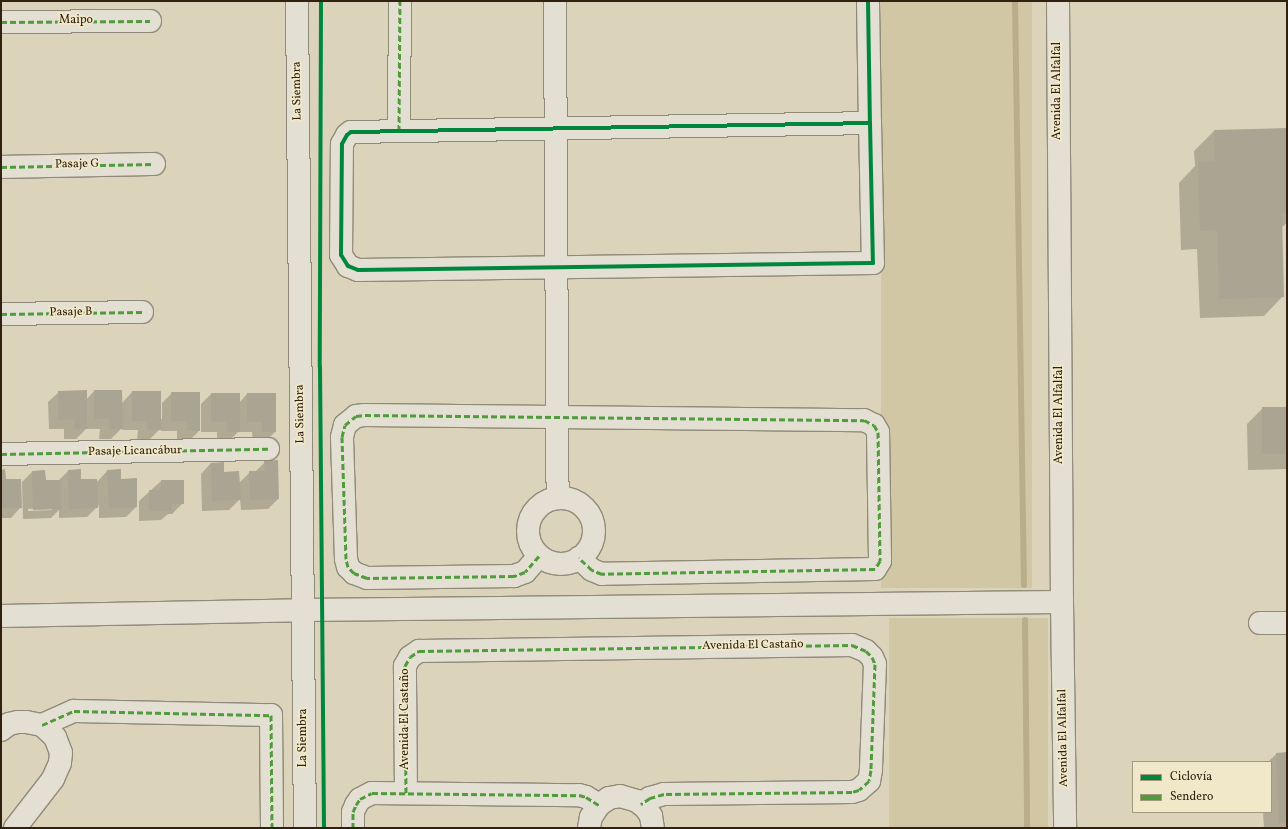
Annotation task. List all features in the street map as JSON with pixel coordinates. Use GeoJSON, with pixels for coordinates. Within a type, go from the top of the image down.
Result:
{"type":"FeatureCollection","features":[{"type":"Feature","properties":{"kind":"street","name":"La Siembra"},"geometry":{"type":"LineString","coordinates":[[297,1],[305,828]]}},
{"type":"Feature","properties":{"kind":"street"},"geometry":{"type":"LineString","coordinates":[[399,131],[400,1]]}},
{"type":"Feature","properties":{"kind":"street"},"geometry":{"type":"LineString","coordinates":[[555,1],[558,498]]}},
{"type":"Feature","properties":{"kind":"street"},"geometry":{"type":"LineString","coordinates":[[868,1],[873,263],[358,270],[348,266],[341,255],[342,144],[347,135],[356,132],[870,123]]}},
{"type":"Feature","properties":{"kind":"street","name":"Avenida El Alfalfal"},"geometry":{"type":"LineString","coordinates":[[1058,1],[1065,828]]}},
{"type":"Feature","properties":{"kind":"street","name":"Maipo"},"geometry":{"type":"LineString","coordinates":[[1,22],[150,21]]}},
{"type":"Feature","properties":{"kind":"street","name":"Pasaje G"},"geometry":{"type":"LineString","coordinates":[[1,166],[154,164]]}},
{"type":"Feature","properties":{"kind":"street","name":"Pasaje B"},"geometry":{"type":"LineString","coordinates":[[1,314],[142,312]]}},
{"type":"Feature","properties":{"kind":"street"},"geometry":{"type":"LineString","coordinates":[[540,556],[525,572],[514,576],[367,578],[354,573],[348,567],[346,559],[342,437],[345,425],[349,420],[356,416],[365,415],[864,420],[874,425],[878,432],[880,561],[875,569],[602,574],[592,570],[579,558]]}},
{"type":"Feature","properties":{"kind":"street","name":"Pasaje Licancábur"},"geometry":{"type":"LineString","coordinates":[[1,454],[268,449]]}},
{"type":"Feature","properties":{"kind":"street"},"geometry":{"type":"LineString","coordinates":[[558,498],[569,499],[579,503],[588,511],[593,521],[594,531],[592,542],[587,551],[570,563],[559,564],[549,562],[540,556],[533,548],[529,538],[528,527],[532,516],[538,507],[547,501],[558,498]]}},
{"type":"Feature","properties":{"kind":"street"},"geometry":{"type":"LineString","coordinates":[[1,616],[303,610],[1062,602]]}},
{"type":"Feature","properties":{"kind":"street"},"geometry":{"type":"LineString","coordinates":[[1260,623],[1287,623]]}},
{"type":"Feature","properties":{"kind":"street","name":"Avenida El Castaño"},"geometry":{"type":"LineString","coordinates":[[406,794],[405,666],[410,657],[419,651],[852,645],[866,651],[872,657],[875,664],[871,770],[869,781],[859,790],[852,792],[664,794],[650,798],[641,804]]}},
{"type":"Feature","properties":{"kind":"street"},"geometry":{"type":"LineString","coordinates":[[42,725],[74,711],[271,715],[272,828]]}},
{"type":"Feature","properties":{"kind":"street"},"geometry":{"type":"LineString","coordinates":[[1,730],[8,724],[18,722],[42,725],[55,737],[59,745],[60,763],[47,787],[14,828]]}},
{"type":"Feature","properties":{"kind":"street"},"geometry":{"type":"LineString","coordinates":[[353,828],[353,812],[360,799],[372,793],[579,795],[586,797],[599,805]]}},
{"type":"Feature","properties":{"kind":"street"},"geometry":{"type":"LineString","coordinates":[[589,828],[592,814],[599,805],[613,797],[620,796],[632,799],[641,804],[651,816],[653,828]]}},
{"type":"Feature","properties":{"kind":"shaded area"},"geometry":{"type":"Polygon","coordinates":[[[881,1],[1032,1],[1032,588],[881,588],[881,1]]]}},
{"type":"Feature","properties":{"kind":"shaded area"},"geometry":{"type":"Polygon","coordinates":[[[889,618],[1048,618],[1048,828],[889,828],[889,618]]]}},
{"type":"Feature","properties":{"kind":"building"},"geometry":{"type":"Polygon","coordinates":[[[1287,128],[1287,213],[1282,213],[1284,297],[1219,299],[1217,230],[1200,231],[1198,162],[1215,161],[1214,130],[1287,128]]]}},
{"type":"Feature","properties":{"kind":"building"},"geometry":{"type":"Polygon","coordinates":[[[87,390],[87,429],[74,429],[74,419],[58,420],[58,391],[87,390]]]}},
{"type":"Feature","properties":{"kind":"building"},"geometry":{"type":"Polygon","coordinates":[[[94,390],[122,390],[123,429],[109,429],[109,419],[94,419],[94,390]]]}},
{"type":"Feature","properties":{"kind":"building"},"geometry":{"type":"Polygon","coordinates":[[[132,391],[161,391],[161,430],[147,430],[147,421],[132,421],[132,391]]]}},
{"type":"Feature","properties":{"kind":"building"},"geometry":{"type":"Polygon","coordinates":[[[171,392],[200,392],[200,431],[187,431],[187,421],[171,421],[171,392]]]}},
{"type":"Feature","properties":{"kind":"building"},"geometry":{"type":"Polygon","coordinates":[[[211,393],[240,393],[240,432],[227,432],[226,422],[211,422],[211,393]]]}},
{"type":"Feature","properties":{"kind":"building"},"geometry":{"type":"Polygon","coordinates":[[[247,393],[276,393],[276,432],[262,432],[262,422],[247,422],[247,393]]]}},
{"type":"Feature","properties":{"kind":"building"},"geometry":{"type":"Polygon","coordinates":[[[1262,407],[1287,407],[1287,454],[1262,454],[1262,407]]]}},
{"type":"Feature","properties":{"kind":"building"},"geometry":{"type":"Polygon","coordinates":[[[278,460],[279,499],[250,500],[249,471],[265,471],[264,461],[278,460]]]}},
{"type":"Feature","properties":{"kind":"building"},"geometry":{"type":"Polygon","coordinates":[[[224,462],[224,472],[239,471],[241,500],[212,501],[211,463],[224,462]]]}},
{"type":"Feature","properties":{"kind":"building"},"geometry":{"type":"Polygon","coordinates":[[[5,469],[6,479],[21,479],[22,508],[1,508],[1,470],[5,469]]]}},
{"type":"Feature","properties":{"kind":"building"},"geometry":{"type":"Polygon","coordinates":[[[81,469],[81,479],[97,479],[98,508],[69,509],[68,470],[81,469]]]}},
{"type":"Feature","properties":{"kind":"building"},"geometry":{"type":"Polygon","coordinates":[[[121,469],[121,479],[137,478],[137,507],[109,508],[107,470],[121,469]]]}},
{"type":"Feature","properties":{"kind":"building"},"geometry":{"type":"Polygon","coordinates":[[[45,470],[46,480],[61,480],[62,509],[33,510],[32,471],[45,470]]]}},
{"type":"Feature","properties":{"kind":"building"},"geometry":{"type":"Polygon","coordinates":[[[161,480],[184,480],[184,504],[172,504],[172,511],[149,511],[149,490],[161,490],[161,480]]]}},
{"type":"Feature","properties":{"kind":"building"},"geometry":{"type":"Polygon","coordinates":[[[1287,752],[1287,822],[1279,823],[1276,753],[1287,752]]]}},
{"type":"Feature","properties":{"kind":"waterway"},"geometry":{"type":"LineString","coordinates":[[1015,1],[1024,585]]}},
{"type":"Feature","properties":{"kind":"waterway"},"geometry":{"type":"LineString","coordinates":[[1025,620],[1027,828]]}},
{"type":"Feature","properties":{"kind":"marked path"},"geometry":{"type":"LineString","coordinates":[[399,131],[400,1]]}},
{"type":"Feature","properties":{"kind":"marked path"},"geometry":{"type":"LineString","coordinates":[[1,22],[150,21]]}},
{"type":"Feature","properties":{"kind":"marked path"},"geometry":{"type":"LineString","coordinates":[[1,167],[154,164]]}},
{"type":"Feature","properties":{"kind":"marked path"},"geometry":{"type":"LineString","coordinates":[[1,314],[142,312]]}},
{"type":"Feature","properties":{"kind":"marked path"},"geometry":{"type":"LineString","coordinates":[[539,556],[525,572],[514,576],[367,578],[354,573],[348,567],[346,559],[342,437],[345,425],[356,416],[365,415],[864,420],[874,425],[878,432],[880,561],[875,569],[602,574],[592,570],[579,558]]}},
{"type":"Feature","properties":{"kind":"marked path"},"geometry":{"type":"LineString","coordinates":[[1,454],[268,449]]}},
{"type":"Feature","properties":{"kind":"marked path"},"geometry":{"type":"LineString","coordinates":[[406,793],[405,666],[410,657],[419,651],[852,645],[866,651],[872,657],[875,664],[871,770],[869,781],[859,790],[852,792],[664,794],[650,798],[641,804]]}},
{"type":"Feature","properties":{"kind":"marked path"},"geometry":{"type":"LineString","coordinates":[[42,725],[74,711],[271,715],[272,828]]}},
{"type":"Feature","properties":{"kind":"marked path"},"geometry":{"type":"LineString","coordinates":[[353,828],[353,812],[356,805],[360,799],[372,793],[579,795],[586,797],[599,805]]}},
{"type":"Feature","properties":{"kind":"cycle path"},"geometry":{"type":"LineString","coordinates":[[321,1],[320,367],[324,828]]}},
{"type":"Feature","properties":{"kind":"cycle path"},"geometry":{"type":"LineString","coordinates":[[868,1],[873,263],[358,270],[348,266],[341,255],[342,144],[347,135],[351,132],[870,123]]}}]}
